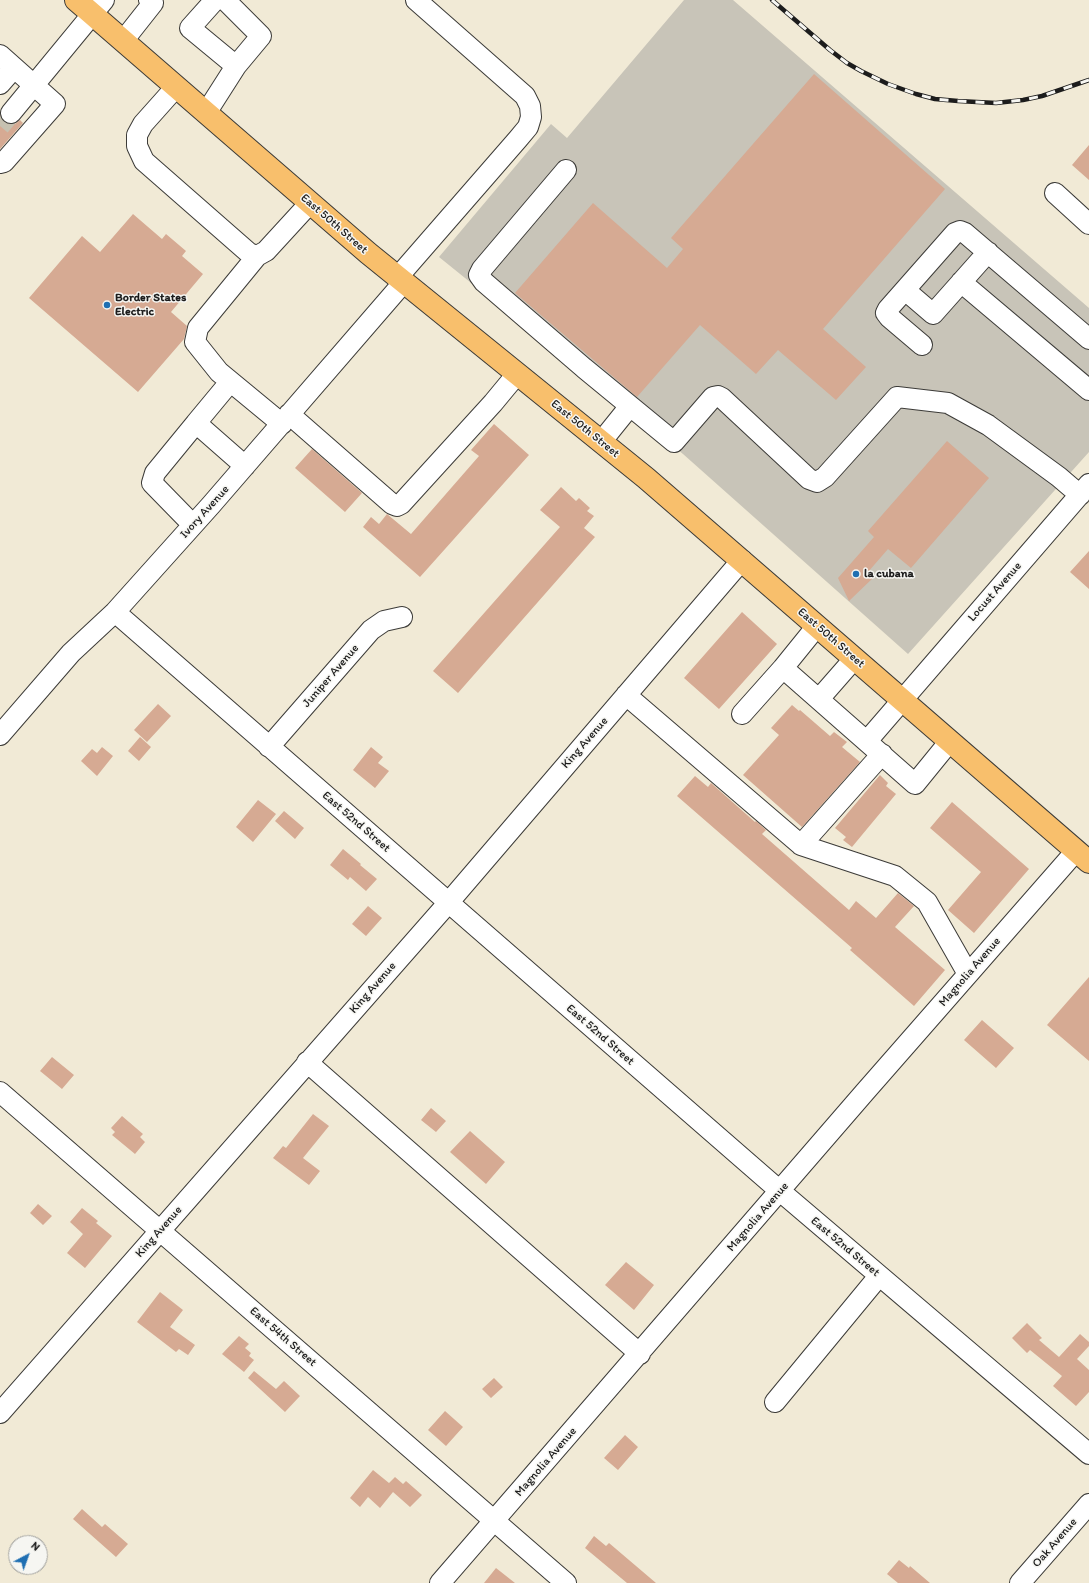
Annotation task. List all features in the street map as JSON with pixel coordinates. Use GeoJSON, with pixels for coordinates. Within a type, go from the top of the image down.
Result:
{"type":"FeatureCollection","features":[{"type":"Feature","properties":{"kind":"main road","name":"East 50th Street"},"geometry":{"type":"LineString","coordinates":[[76,0],[98,8],[123,41],[310,203],[400,280],[646,478],[902,700],[1084,853]]}},
{"type":"Feature","properties":{"kind":"street"},"geometry":{"type":"LineString","coordinates":[[216,0],[190,28],[236,66]]}},
{"type":"Feature","properties":{"kind":"street"},"geometry":{"type":"LineString","coordinates":[[206,113],[236,66],[261,36],[225,0]]}},
{"type":"Feature","properties":{"kind":"street","name":"Ivory Avenue"},"geometry":{"type":"LineString","coordinates":[[0,735],[71,653],[115,612],[286,419],[528,127],[531,117],[530,106],[525,96],[416,0]]}},
{"type":"Feature","properties":{"kind":"street"},"geometry":{"type":"LineString","coordinates":[[123,41],[153,1]]}},
{"type":"Feature","properties":{"kind":"street"},"geometry":{"type":"LineString","coordinates":[[11,113],[98,8]]}},
{"type":"Feature","properties":{"kind":"street"},"geometry":{"type":"LineString","coordinates":[[0,84],[7,62],[55,104],[4,162],[0,163]]}},
{"type":"Feature","properties":{"kind":"street"},"geometry":{"type":"LineString","coordinates":[[176,87],[143,124],[137,135],[136,146],[144,161],[249,253],[257,256]]}},
{"type":"Feature","properties":{"kind":"street"},"geometry":{"type":"LineString","coordinates":[[566,170],[482,269],[479,275],[484,282],[584,368],[674,442],[713,397],[718,396],[722,398],[809,479],[818,482],[825,477],[898,397],[948,402],[988,425],[1060,477],[1084,490]]}},
{"type":"Feature","properties":{"kind":"street"},"geometry":{"type":"LineString","coordinates":[[1055,194],[1089,224]]}},
{"type":"Feature","properties":{"kind":"street"},"geometry":{"type":"LineString","coordinates":[[310,203],[266,251],[257,256],[198,328],[195,342],[218,372],[230,382],[286,419],[392,504],[397,506],[488,409],[517,374]]}},
{"type":"Feature","properties":{"kind":"street"},"geometry":{"type":"LineString","coordinates":[[922,345],[886,313],[955,233],[960,231],[965,233],[988,252],[1089,339]]}},
{"type":"Feature","properties":{"kind":"street"},"geometry":{"type":"LineString","coordinates":[[905,290],[933,314],[988,252]]}},
{"type":"Feature","properties":{"kind":"street"},"geometry":{"type":"LineString","coordinates":[[961,282],[1089,390]]}},
{"type":"Feature","properties":{"kind":"street"},"geometry":{"type":"LineString","coordinates":[[193,525],[152,483],[155,473],[230,382]]}},
{"type":"Feature","properties":{"kind":"street"},"geometry":{"type":"LineString","coordinates":[[602,442],[630,406]]}},
{"type":"Feature","properties":{"kind":"street"},"geometry":{"type":"LineString","coordinates":[[196,423],[245,466]]}},
{"type":"Feature","properties":{"kind":"street","name":"Locust Avenue"},"geometry":{"type":"LineString","coordinates":[[801,844],[874,748],[902,700],[1084,490]]}},
{"type":"Feature","properties":{"kind":"street","name":"King Avenue"},"geometry":{"type":"LineString","coordinates":[[2,1406],[160,1230],[449,902],[742,560]]}},
{"type":"Feature","properties":{"kind":"street","name":"East 52nd Street"},"geometry":{"type":"LineString","coordinates":[[115,612],[780,1191],[1089,1454]]}},
{"type":"Feature","properties":{"kind":"street","name":"Juniper Avenue"},"geometry":{"type":"LineString","coordinates":[[269,747],[371,630],[384,621],[402,617]]}},
{"type":"Feature","properties":{"kind":"street"},"geometry":{"type":"LineString","coordinates":[[742,714],[783,668],[817,626]]}},
{"type":"Feature","properties":{"kind":"street"},"geometry":{"type":"LineString","coordinates":[[819,699],[854,658]]}},
{"type":"Feature","properties":{"kind":"street"},"geometry":{"type":"LineString","coordinates":[[783,668],[915,784],[950,741]]}},
{"type":"Feature","properties":{"kind":"street"},"geometry":{"type":"LineString","coordinates":[[626,695],[801,844],[895,876],[927,902],[968,974]]}},
{"type":"Feature","properties":{"kind":"street","name":"Magnolia Avenue"},"geometry":{"type":"LineString","coordinates":[[440,1583],[968,974],[1084,853]]}},
{"type":"Feature","properties":{"kind":"street"},"geometry":{"type":"LineString","coordinates":[[307,1062],[640,1354]]}},
{"type":"Feature","properties":{"kind":"street","name":"East 54th Street"},"geometry":{"type":"LineString","coordinates":[[0,1092],[566,1583]]}},
{"type":"Feature","properties":{"kind":"street"},"geometry":{"type":"LineString","coordinates":[[774,1402],[880,1276]]}},
{"type":"Feature","properties":{"kind":"street","name":"Oak Avenue"},"geometry":{"type":"LineString","coordinates":[[1020,1583],[1089,1504]]}},
{"type":"Feature","properties":{"kind":"shaded area"},"geometry":{"type":"Polygon","coordinates":[[[684,0],[733,0],[1089,308],[1089,452],[908,654],[683,454],[439,257],[551,124],[567,138],[684,0]]]}},
{"type":"Feature","properties":{"kind":"building"},"geometry":{"type":"Polygon","coordinates":[[[814,74],[945,189],[823,329],[866,367],[836,400],[778,350],[756,374],[700,325],[637,397],[515,293],[593,203],[667,268],[683,249],[671,238],[814,74]]]}},
{"type":"Feature","properties":{"kind":"building"},"geometry":{"type":"Polygon","coordinates":[[[0,115],[3,122],[15,124],[20,120],[23,123],[0,149],[0,115]]]}},
{"type":"Feature","properties":{"kind":"building"},"geometry":{"type":"Polygon","coordinates":[[[1089,145],[1089,180],[1072,165],[1089,145]]]}},
{"type":"Feature","properties":{"kind":"building","name":"Border States Electric"},"geometry":{"type":"Polygon","coordinates":[[[133,214],[162,239],[166,234],[186,251],[182,256],[203,274],[171,312],[187,326],[184,339],[138,392],[29,298],[82,236],[100,252],[133,214]]]}},
{"type":"Feature","properties":{"kind":"building"},"geometry":{"type":"Polygon","coordinates":[[[494,424],[529,455],[420,577],[363,527],[371,517],[379,524],[387,514],[411,534],[479,456],[471,450],[494,424]]]}},
{"type":"Feature","properties":{"kind":"building"},"geometry":{"type":"Polygon","coordinates":[[[947,441],[989,478],[911,568],[888,549],[868,572],[874,577],[849,601],[838,578],[874,537],[868,531],[947,441]]]}},
{"type":"Feature","properties":{"kind":"building"},"geometry":{"type":"Polygon","coordinates":[[[312,449],[362,493],[345,512],[295,468],[312,449]]]}},
{"type":"Feature","properties":{"kind":"building"},"geometry":{"type":"Polygon","coordinates":[[[561,487],[576,501],[579,498],[590,508],[587,511],[594,516],[584,528],[595,537],[458,693],[433,671],[560,527],[540,510],[561,487]]]}},
{"type":"Feature","properties":{"kind":"building"},"geometry":{"type":"Polygon","coordinates":[[[1089,551],[1089,589],[1070,572],[1089,551]]]}},
{"type":"Feature","properties":{"kind":"building"},"geometry":{"type":"Polygon","coordinates":[[[742,612],[777,644],[719,709],[684,678],[742,612]]]}},
{"type":"Feature","properties":{"kind":"building"},"geometry":{"type":"Polygon","coordinates":[[[158,704],[171,716],[147,742],[134,730],[158,704]]]}},
{"type":"Feature","properties":{"kind":"building"},"geometry":{"type":"Polygon","coordinates":[[[792,705],[830,736],[834,732],[847,742],[842,747],[860,762],[802,827],[743,775],[779,735],[771,728],[792,705]]]}},
{"type":"Feature","properties":{"kind":"building"},"geometry":{"type":"Polygon","coordinates":[[[140,737],[151,747],[139,761],[128,751],[140,737]]]}},
{"type":"Feature","properties":{"kind":"building"},"geometry":{"type":"Polygon","coordinates":[[[102,747],[113,756],[97,776],[81,761],[92,749],[97,753],[102,747]]]}},
{"type":"Feature","properties":{"kind":"building"},"geometry":{"type":"Polygon","coordinates":[[[371,747],[383,757],[378,763],[389,771],[375,788],[353,770],[371,747]]]}},
{"type":"Feature","properties":{"kind":"building"},"geometry":{"type":"Polygon","coordinates":[[[880,775],[888,783],[886,786],[896,794],[852,847],[843,840],[846,837],[835,828],[880,775]]]}},
{"type":"Feature","properties":{"kind":"building"},"geometry":{"type":"Polygon","coordinates":[[[695,776],[708,787],[711,783],[755,822],[756,821],[766,830],[762,834],[849,910],[856,901],[876,918],[898,893],[914,906],[895,927],[945,970],[914,1006],[850,950],[852,948],[677,796],[695,776]]]}},
{"type":"Feature","properties":{"kind":"building"},"geometry":{"type":"Polygon","coordinates":[[[258,800],[276,814],[253,842],[236,827],[258,800]]]}},
{"type":"Feature","properties":{"kind":"building"},"geometry":{"type":"Polygon","coordinates":[[[952,802],[1029,869],[974,933],[948,910],[981,872],[930,828],[952,802]]]}},
{"type":"Feature","properties":{"kind":"building"},"geometry":{"type":"Polygon","coordinates":[[[284,811],[304,828],[295,839],[275,821],[284,811]]]}},
{"type":"Feature","properties":{"kind":"building"},"geometry":{"type":"Polygon","coordinates":[[[343,849],[377,879],[366,891],[350,877],[348,880],[330,865],[343,849]]]}},
{"type":"Feature","properties":{"kind":"building"},"geometry":{"type":"Polygon","coordinates":[[[368,906],[382,918],[366,936],[352,924],[368,906]]]}},
{"type":"Feature","properties":{"kind":"building"},"geometry":{"type":"Polygon","coordinates":[[[1089,977],[1089,1061],[1047,1025],[1089,977]]]}},
{"type":"Feature","properties":{"kind":"building"},"geometry":{"type":"Polygon","coordinates":[[[982,1020],[1014,1048],[996,1068],[964,1040],[982,1020]]]}},
{"type":"Feature","properties":{"kind":"building"},"geometry":{"type":"Polygon","coordinates":[[[52,1057],[74,1075],[62,1089],[40,1071],[52,1057]]]}},
{"type":"Feature","properties":{"kind":"building"},"geometry":{"type":"Polygon","coordinates":[[[431,1108],[446,1121],[436,1132],[421,1120],[431,1108]]]}},
{"type":"Feature","properties":{"kind":"building"},"geometry":{"type":"Polygon","coordinates":[[[313,1114],[329,1126],[303,1158],[320,1171],[309,1185],[273,1158],[283,1146],[286,1148],[313,1114]]]}},
{"type":"Feature","properties":{"kind":"building"},"geometry":{"type":"Polygon","coordinates":[[[122,1116],[143,1134],[140,1137],[145,1142],[135,1154],[112,1135],[115,1132],[111,1128],[122,1116]]]}},
{"type":"Feature","properties":{"kind":"building"},"geometry":{"type":"Polygon","coordinates":[[[470,1131],[505,1162],[486,1184],[450,1152],[470,1131]]]}},
{"type":"Feature","properties":{"kind":"building"},"geometry":{"type":"Polygon","coordinates":[[[38,1204],[52,1216],[43,1225],[30,1213],[38,1204]]]}},
{"type":"Feature","properties":{"kind":"building"},"geometry":{"type":"Polygon","coordinates":[[[82,1208],[98,1221],[96,1223],[112,1236],[85,1268],[67,1253],[83,1234],[70,1222],[82,1208]]]}},
{"type":"Feature","properties":{"kind":"building"},"geometry":{"type":"Polygon","coordinates":[[[626,1262],[654,1285],[634,1310],[605,1285],[626,1262]]]}},
{"type":"Feature","properties":{"kind":"building"},"geometry":{"type":"Polygon","coordinates":[[[160,1292],[183,1310],[170,1327],[195,1345],[188,1355],[179,1349],[176,1352],[137,1322],[160,1292]]]}},
{"type":"Feature","properties":{"kind":"building"},"geometry":{"type":"Polygon","coordinates":[[[1027,1323],[1042,1338],[1039,1340],[1059,1357],[1080,1334],[1089,1342],[1089,1346],[1077,1359],[1089,1370],[1089,1392],[1076,1406],[1053,1386],[1062,1376],[1030,1350],[1027,1353],[1012,1338],[1027,1323]]]}},
{"type":"Feature","properties":{"kind":"building"},"geometry":{"type":"Polygon","coordinates":[[[239,1336],[249,1344],[245,1348],[251,1353],[249,1356],[254,1360],[244,1372],[222,1354],[239,1336]]]}},
{"type":"Feature","properties":{"kind":"building"},"geometry":{"type":"Polygon","coordinates":[[[254,1371],[276,1389],[284,1381],[300,1396],[285,1412],[248,1378],[254,1371]]]}},
{"type":"Feature","properties":{"kind":"building"},"geometry":{"type":"Polygon","coordinates":[[[494,1378],[503,1387],[491,1398],[482,1389],[494,1378]]]}},
{"type":"Feature","properties":{"kind":"building"},"geometry":{"type":"Polygon","coordinates":[[[445,1411],[463,1427],[446,1446],[428,1430],[445,1411]]]}},
{"type":"Feature","properties":{"kind":"building"},"geometry":{"type":"Polygon","coordinates":[[[625,1435],[638,1447],[618,1470],[604,1458],[625,1435]]]}},
{"type":"Feature","properties":{"kind":"building"},"geometry":{"type":"Polygon","coordinates":[[[373,1470],[389,1483],[395,1477],[403,1484],[406,1481],[422,1495],[410,1507],[393,1492],[380,1508],[368,1497],[360,1507],[350,1498],[373,1470]]]}},
{"type":"Feature","properties":{"kind":"building"},"geometry":{"type":"Polygon","coordinates":[[[82,1509],[102,1527],[105,1524],[128,1544],[116,1557],[73,1519],[82,1509]]]}},
{"type":"Feature","properties":{"kind":"building"},"geometry":{"type":"Polygon","coordinates":[[[594,1536],[606,1546],[609,1543],[656,1583],[627,1583],[585,1548],[594,1536]]]}},
{"type":"Feature","properties":{"kind":"building"},"geometry":{"type":"Polygon","coordinates":[[[899,1560],[909,1568],[910,1566],[930,1583],[898,1583],[887,1574],[899,1560]]]}},
{"type":"Feature","properties":{"kind":"building"},"geometry":{"type":"Polygon","coordinates":[[[496,1568],[515,1583],[484,1583],[496,1568]]]}},
{"type":"Feature","properties":{"kind":"tunnel"},"geometry":{"type":"LineString","coordinates":[[0,126],[11,113]]}},
{"type":"Feature","properties":{"kind":"railway"},"geometry":{"type":"LineString","coordinates":[[772,0],[847,63],[888,84],[935,99],[996,103],[1023,100],[1042,96],[1089,80]]}},
{"type":"Feature","properties":{"kind":"place","name":"Border States Electric"},"geometry":{"type":"Point","coordinates":[107,305]}},
{"type":"Feature","properties":{"kind":"place","name":"la cubana"},"geometry":{"type":"Point","coordinates":[856,574]}}]}
